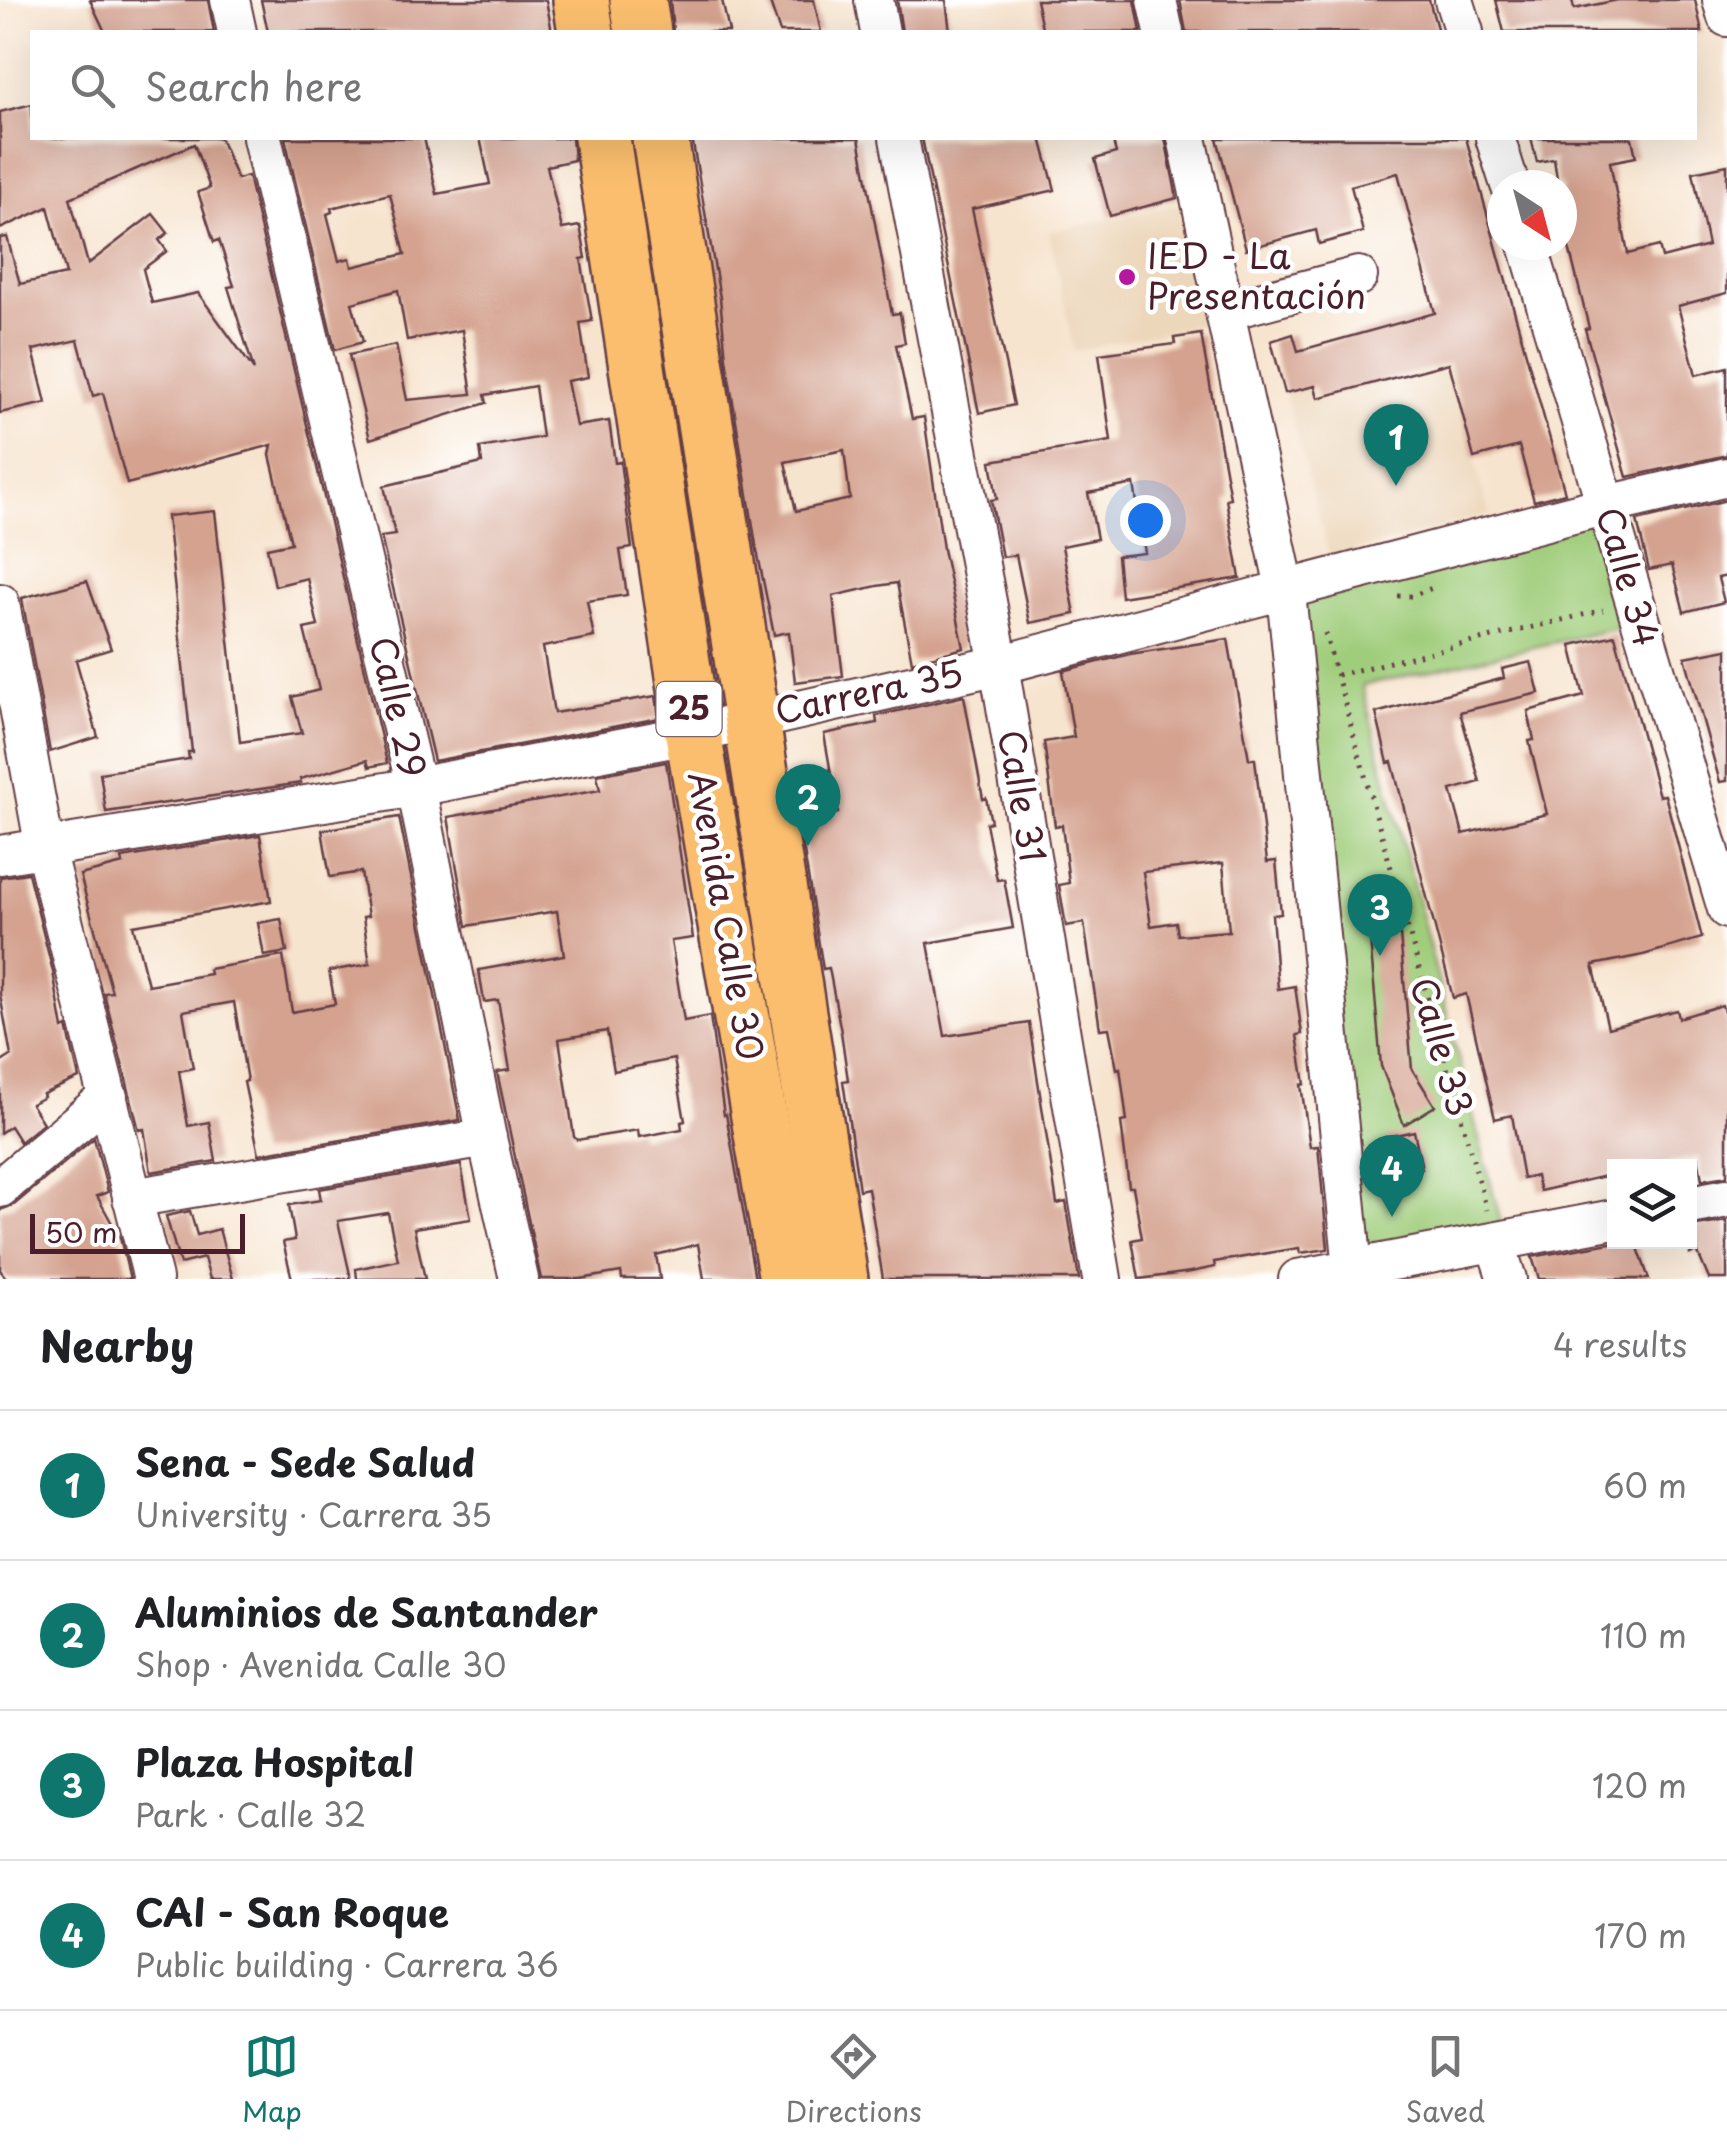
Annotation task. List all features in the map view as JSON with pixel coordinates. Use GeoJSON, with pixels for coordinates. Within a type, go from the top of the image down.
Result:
{"type":"FeatureCollection","features":[{"type":"Feature","properties":{"kind":"highway"},"geometry":{"type":"LineString","coordinates":[[581,0],[586,30]]}},
{"type":"Feature","properties":{"kind":"highway"},"geometry":{"type":"LineString","coordinates":[[638,0],[644,30]]}},
{"type":"Feature","properties":{"kind":"highway","name":"Avenida Calle 30"},"geometry":{"type":"LineString","coordinates":[[602,140],[693,734],[787,1279]]}},
{"type":"Feature","properties":{"kind":"highway","name":"Avenida Calle 30"},"geometry":{"type":"LineString","coordinates":[[660,140],[840,1279]]}},
{"type":"Feature","properties":{"kind":"street"},"geometry":{"type":"LineString","coordinates":[[230,0],[238,30]]}},
{"type":"Feature","properties":{"kind":"street"},"geometry":{"type":"LineString","coordinates":[[874,0],[880,30]]}},
{"type":"Feature","properties":{"kind":"street"},"geometry":{"type":"LineString","coordinates":[[1157,0],[1164,30]]}},
{"type":"Feature","properties":{"kind":"street"},"geometry":{"type":"LineString","coordinates":[[1454,0],[1463,30]]}},
{"type":"Feature","properties":{"kind":"street"},"geometry":{"type":"LineString","coordinates":[[1722,0],[1727,18]]}},
{"type":"Feature","properties":{"kind":"street","name":"Calle 29"},"geometry":{"type":"LineString","coordinates":[[262,140],[416,787],[519,1279]]}},
{"type":"Feature","properties":{"kind":"street","name":"Calle 31"},"geometry":{"type":"LineString","coordinates":[[900,140],[999,665],[1102,1279]]}},
{"type":"Feature","properties":{"kind":"street"},"geometry":{"type":"LineString","coordinates":[[1187,140],[1224,311],[1299,588],[1353,1274]]}},
{"type":"Feature","properties":{"kind":"street"},"geometry":{"type":"LineString","coordinates":[[1497,140],[1506,170]]}},
{"type":"Feature","properties":{"kind":"street","name":"Calle 34"},"geometry":{"type":"LineString","coordinates":[[1533,260],[1727,909]]}},
{"type":"Feature","properties":{"kind":"street"},"geometry":{"type":"LineString","coordinates":[[1224,311],[1358,276]]}},
{"type":"Feature","properties":{"kind":"street","name":"Carrera 35"},"geometry":{"type":"LineString","coordinates":[[0,855],[416,787],[693,734],[999,665],[1607,505],[1727,478]]}},
{"type":"Feature","properties":{"kind":"street"},"geometry":{"type":"LineString","coordinates":[[0,604],[45,849],[153,1279]]}},
{"type":"Feature","properties":{"kind":"street"},"geometry":{"type":"LineString","coordinates":[[0,1188],[108,1097]]}},
{"type":"Feature","properties":{"kind":"street"},"geometry":{"type":"LineString","coordinates":[[132,1198],[487,1138]]}},
{"type":"Feature","properties":{"kind":"street"},"geometry":{"type":"LineString","coordinates":[[1697,1204],[1727,1198]]}},
{"type":"Feature","properties":{"kind":"street"},"geometry":{"type":"LineString","coordinates":[[1298,1279],[1353,1274],[1607,1220]]}},
{"type":"Feature","properties":{"kind":"street"},"geometry":{"type":"LineString","coordinates":[[1496,1242],[1507,1279]]}},
{"type":"Feature","properties":{"kind":"path","name":"Calle 33"},"geometry":{"type":"LineString","coordinates":[[1299,588],[1337,675],[1496,1242]]}},
{"type":"Feature","properties":{"kind":"path"},"geometry":{"type":"LineString","coordinates":[[1337,675],[1634,602]]}},
{"type":"Feature","properties":{"kind":"shaded area","name":"IED - La Presentación"},"geometry":{"type":"Polygon","coordinates":[[[1179,204],[1205,323],[1074,351],[1049,232],[1179,204]]]}},
{"type":"Feature","properties":{"kind":"shaded area"},"geometry":{"type":"Polygon","coordinates":[[[1449,363],[1489,514],[1330,558],[1285,393],[1315,386],[1319,398],[1449,363]]]}},
{"type":"Feature","properties":{"kind":"green space"},"geometry":{"type":"Polygon","coordinates":[[[1607,505],[1640,623],[1362,686],[1502,1227],[1362,1252],[1286,592],[1607,505]]]}},
{"type":"Feature","properties":{"kind":"building"},"geometry":{"type":"Polygon","coordinates":[[[90,0],[208,0],[214,30],[104,30],[90,0]]]}},
{"type":"Feature","properties":{"kind":"building"},"geometry":{"type":"Polygon","coordinates":[[[261,0],[546,0],[552,30],[268,30],[261,0]]]}},
{"type":"Feature","properties":{"kind":"building"},"geometry":{"type":"Polygon","coordinates":[[[670,0],[722,0],[729,30],[673,30],[670,0]]]}},
{"type":"Feature","properties":{"kind":"building"},"geometry":{"type":"Polygon","coordinates":[[[769,0],[814,0],[821,30],[779,30],[769,0]]]}},
{"type":"Feature","properties":{"kind":"building"},"geometry":{"type":"Polygon","coordinates":[[[897,0],[946,0],[950,30],[902,30],[897,0]]]}},
{"type":"Feature","properties":{"kind":"building"},"geometry":{"type":"Polygon","coordinates":[[[1036,0],[1135,0],[1141,30],[1043,30],[1036,0]]]}},
{"type":"Feature","properties":{"kind":"building"},"geometry":{"type":"Polygon","coordinates":[[[1180,0],[1429,0],[1437,30],[1186,30],[1180,0]]]}},
{"type":"Feature","properties":{"kind":"building"},"geometry":{"type":"Polygon","coordinates":[[[1496,0],[1572,0],[1574,9],[1618,0],[1695,0],[1702,32],[1697,30],[1504,30],[1496,0]]]}},
{"type":"Feature","properties":{"kind":"building"},"geometry":{"type":"Polygon","coordinates":[[[30,104],[30,140],[221,140],[237,179],[248,176],[387,763],[369,767],[367,760],[300,779],[301,783],[106,812],[100,773],[189,759],[188,752],[192,752],[167,516],[215,511],[240,742],[302,733],[292,697],[319,690],[304,629],[318,626],[307,578],[275,586],[267,548],[291,543],[270,455],[272,445],[127,484],[103,393],[93,396],[78,340],[33,350],[46,403],[0,413],[0,238],[7,237],[20,284],[66,274],[48,207],[0,229],[0,112],[30,104]],[[194,144],[70,198],[88,264],[153,214],[168,233],[159,240],[167,251],[143,269],[152,303],[198,293],[254,370],[228,287],[234,286],[198,192],[210,188],[194,144]]]}},
{"type":"Feature","properties":{"kind":"building"},"geometry":{"type":"Polygon","coordinates":[[[285,140],[424,140],[437,194],[490,184],[480,140],[572,140],[574,160],[547,166],[562,229],[580,226],[586,258],[581,259],[592,321],[580,323],[588,377],[567,381],[576,426],[609,421],[615,463],[620,462],[632,548],[620,550],[627,595],[587,601],[594,637],[543,647],[554,713],[656,696],[659,718],[434,761],[381,537],[395,535],[384,486],[482,463],[480,448],[542,437],[535,386],[485,395],[487,403],[370,439],[349,355],[396,345],[407,400],[472,394],[462,330],[407,340],[398,290],[352,303],[363,342],[335,350],[285,140]],[[390,194],[331,208],[332,212],[327,214],[339,261],[350,258],[352,267],[405,254],[390,194]]]}},
{"type":"Feature","properties":{"kind":"building"},"geometry":{"type":"Polygon","coordinates":[[[692,140],[859,140],[892,314],[900,313],[905,343],[896,345],[912,419],[924,417],[943,549],[964,648],[912,662],[897,583],[877,586],[833,596],[843,676],[795,682],[789,632],[774,635],[726,358],[720,298],[692,140]],[[844,450],[785,462],[796,511],[850,499],[844,450]]]}},
{"type":"Feature","properties":{"kind":"building"},"geometry":{"type":"Polygon","coordinates":[[[922,140],[1042,140],[1055,190],[972,209],[1014,405],[979,413],[922,140]]]}},
{"type":"Feature","properties":{"kind":"building"},"geometry":{"type":"Polygon","coordinates":[[[1113,140],[1165,140],[1177,198],[1110,216],[1095,159],[1116,153],[1113,140]]]}},
{"type":"Feature","properties":{"kind":"building"},"geometry":{"type":"Polygon","coordinates":[[[1218,140],[1467,140],[1487,213],[1487,260],[1500,260],[1565,493],[1534,501],[1519,446],[1474,458],[1449,363],[1318,398],[1315,386],[1285,393],[1271,341],[1293,334],[1298,351],[1435,313],[1398,173],[1351,186],[1363,232],[1319,244],[1316,230],[1246,249],[1218,140]]]}},
{"type":"Feature","properties":{"kind":"building"},"geometry":{"type":"Polygon","coordinates":[[[1532,140],[1632,140],[1636,157],[1610,162],[1628,254],[1659,246],[1662,258],[1708,246],[1693,172],[1727,165],[1727,293],[1678,306],[1696,375],[1727,367],[1727,455],[1627,477],[1585,329],[1589,328],[1572,260],[1577,260],[1577,170],[1556,170],[1554,159],[1537,162],[1532,140]]]}},
{"type":"Feature","properties":{"kind":"building"},"geometry":{"type":"Polygon","coordinates":[[[1201,334],[1240,578],[1121,597],[1117,556],[1145,553],[1134,484],[1088,493],[1097,539],[1062,546],[1075,614],[1030,623],[1016,555],[1002,557],[991,500],[997,499],[991,461],[1111,441],[1099,354],[1175,344],[1174,338],[1201,334]]]}},
{"type":"Feature","properties":{"kind":"building"},"geometry":{"type":"Polygon","coordinates":[[[1727,500],[1727,576],[1718,578],[1724,602],[1684,612],[1672,565],[1649,570],[1637,521],[1727,500]]]}},
{"type":"Feature","properties":{"kind":"building"},"geometry":{"type":"Polygon","coordinates":[[[87,581],[111,649],[76,660],[98,737],[50,752],[22,598],[87,581]]]}},
{"type":"Feature","properties":{"kind":"building"},"geometry":{"type":"Polygon","coordinates":[[[1615,635],[1659,796],[1665,795],[1702,938],[1593,965],[1608,1028],[1677,1010],[1679,1018],[1722,1005],[1727,1022],[1727,1176],[1702,1180],[1698,1157],[1607,1159],[1607,1176],[1540,1191],[1536,1176],[1523,1179],[1512,1115],[1495,1119],[1466,994],[1453,998],[1376,713],[1504,678],[1502,669],[1531,662],[1539,693],[1460,712],[1480,782],[1451,790],[1463,834],[1547,814],[1529,741],[1534,740],[1528,711],[1584,696],[1571,645],[1615,635]]]}},
{"type":"Feature","properties":{"kind":"building"},"geometry":{"type":"Polygon","coordinates":[[[1228,639],[1249,759],[1255,759],[1267,862],[1276,861],[1281,914],[1272,915],[1278,989],[1295,986],[1302,1034],[1297,1035],[1305,1084],[1301,1085],[1310,1147],[1318,1146],[1328,1249],[1300,1253],[1299,1248],[1214,1262],[1215,1267],[1191,1272],[1139,1279],[1132,1240],[1142,1238],[1133,1187],[1129,1187],[1121,1122],[1127,1121],[1120,1068],[1117,1069],[1109,1028],[1100,1029],[1084,923],[1066,926],[1059,885],[1069,883],[1062,825],[1055,826],[1044,742],[1074,737],[1063,671],[1130,654],[1228,639]],[[1223,863],[1143,872],[1151,926],[1176,922],[1178,935],[1229,931],[1223,863]]]}},
{"type":"Feature","properties":{"kind":"building"},"geometry":{"type":"Polygon","coordinates":[[[1727,649],[1727,781],[1720,782],[1685,657],[1727,649]]]}},
{"type":"Feature","properties":{"kind":"building"},"geometry":{"type":"Polygon","coordinates":[[[964,696],[983,799],[986,798],[991,822],[986,823],[997,880],[1004,879],[1013,928],[928,943],[945,1036],[1029,1023],[1057,1204],[1066,1202],[1079,1279],[883,1279],[868,1188],[859,1190],[843,1081],[848,1080],[841,1032],[829,968],[823,969],[799,820],[838,813],[824,734],[877,723],[876,716],[964,696]]]}},
{"type":"Feature","properties":{"kind":"building"},"geometry":{"type":"Polygon","coordinates":[[[666,762],[693,938],[671,941],[684,1021],[710,1016],[755,1279],[704,1279],[698,1244],[656,1255],[660,1279],[622,1279],[621,1272],[580,1279],[541,1279],[497,1072],[510,1070],[498,1000],[484,1002],[479,970],[564,955],[557,911],[467,926],[448,817],[600,790],[597,775],[666,762]],[[607,1031],[559,1039],[577,1140],[638,1130],[639,1137],[682,1129],[681,1122],[685,1121],[674,1059],[614,1071],[607,1031]]]}},
{"type":"Feature","properties":{"kind":"building"},"geometry":{"type":"Polygon","coordinates":[[[399,817],[460,1120],[259,1154],[244,1082],[247,1081],[234,1002],[183,1011],[193,1068],[179,1071],[188,1126],[209,1122],[216,1161],[151,1172],[144,1129],[139,1130],[104,993],[112,992],[80,875],[123,864],[122,858],[260,835],[271,901],[133,925],[148,985],[283,956],[292,1012],[335,1004],[329,971],[370,964],[361,872],[330,877],[322,830],[399,817]]]}},
{"type":"Feature","properties":{"kind":"building"},"geometry":{"type":"Polygon","coordinates":[[[28,873],[63,1029],[67,1027],[79,1078],[43,1094],[31,1104],[43,1123],[20,1142],[10,1126],[0,1133],[0,1063],[11,1056],[0,994],[0,877],[28,873]]]}},
{"type":"Feature","properties":{"kind":"building"},"geometry":{"type":"Polygon","coordinates":[[[281,919],[287,952],[264,956],[258,923],[281,919]]]}},
{"type":"Feature","properties":{"kind":"building"},"geometry":{"type":"Polygon","coordinates":[[[1400,935],[1412,1069],[1435,1106],[1404,1125],[1381,1066],[1370,938],[1400,935]]]}},
{"type":"Feature","properties":{"kind":"building"},"geometry":{"type":"Polygon","coordinates":[[[1414,1131],[1422,1169],[1395,1174],[1387,1137],[1414,1131]]]}},
{"type":"Feature","properties":{"kind":"building"},"geometry":{"type":"Polygon","coordinates":[[[94,1138],[108,1192],[97,1196],[120,1238],[130,1279],[7,1279],[0,1270],[0,1210],[14,1205],[94,1138]]]}},
{"type":"Feature","properties":{"kind":"building"},"geometry":{"type":"Polygon","coordinates":[[[461,1165],[471,1219],[414,1228],[425,1279],[357,1279],[356,1269],[398,1260],[388,1213],[338,1221],[351,1279],[292,1279],[283,1242],[295,1240],[289,1205],[321,1200],[319,1189],[461,1165]]]}},
{"type":"Feature","properties":{"kind":"building"},"geometry":{"type":"Polygon","coordinates":[[[190,1211],[197,1235],[219,1229],[233,1279],[210,1279],[204,1258],[180,1264],[166,1216],[190,1211]]]}},
{"type":"Feature","properties":{"kind":"building"},"geometry":{"type":"Polygon","coordinates":[[[1727,1221],[1727,1279],[1709,1279],[1697,1251],[1690,1254],[1690,1249],[1697,1249],[1697,1226],[1727,1221]]]}},
{"type":"Feature","properties":{"kind":"building"},"geometry":{"type":"Polygon","coordinates":[[[1607,1244],[1607,1249],[1638,1249],[1649,1279],[1539,1279],[1532,1257],[1607,1244]]]}},
{"type":"Feature","properties":{"kind":"place","name":"IED - La Presentación"},"geometry":{"type":"Point","coordinates":[1127,277]}},
{"type":"Feature","properties":{"kind":"place","name":"Sena - Sede Salud"},"geometry":{"type":"Point","coordinates":[1396,486]}},
{"type":"Feature","properties":{"kind":"place","name":"Aluminios de Santander"},"geometry":{"type":"Point","coordinates":[808,846]}},
{"type":"Feature","properties":{"kind":"place","name":"Plaza Hospital"},"geometry":{"type":"Point","coordinates":[1380,956]}},
{"type":"Feature","properties":{"kind":"place","name":"CAI - San Roque"},"geometry":{"type":"Point","coordinates":[1392,1217]}}]}
